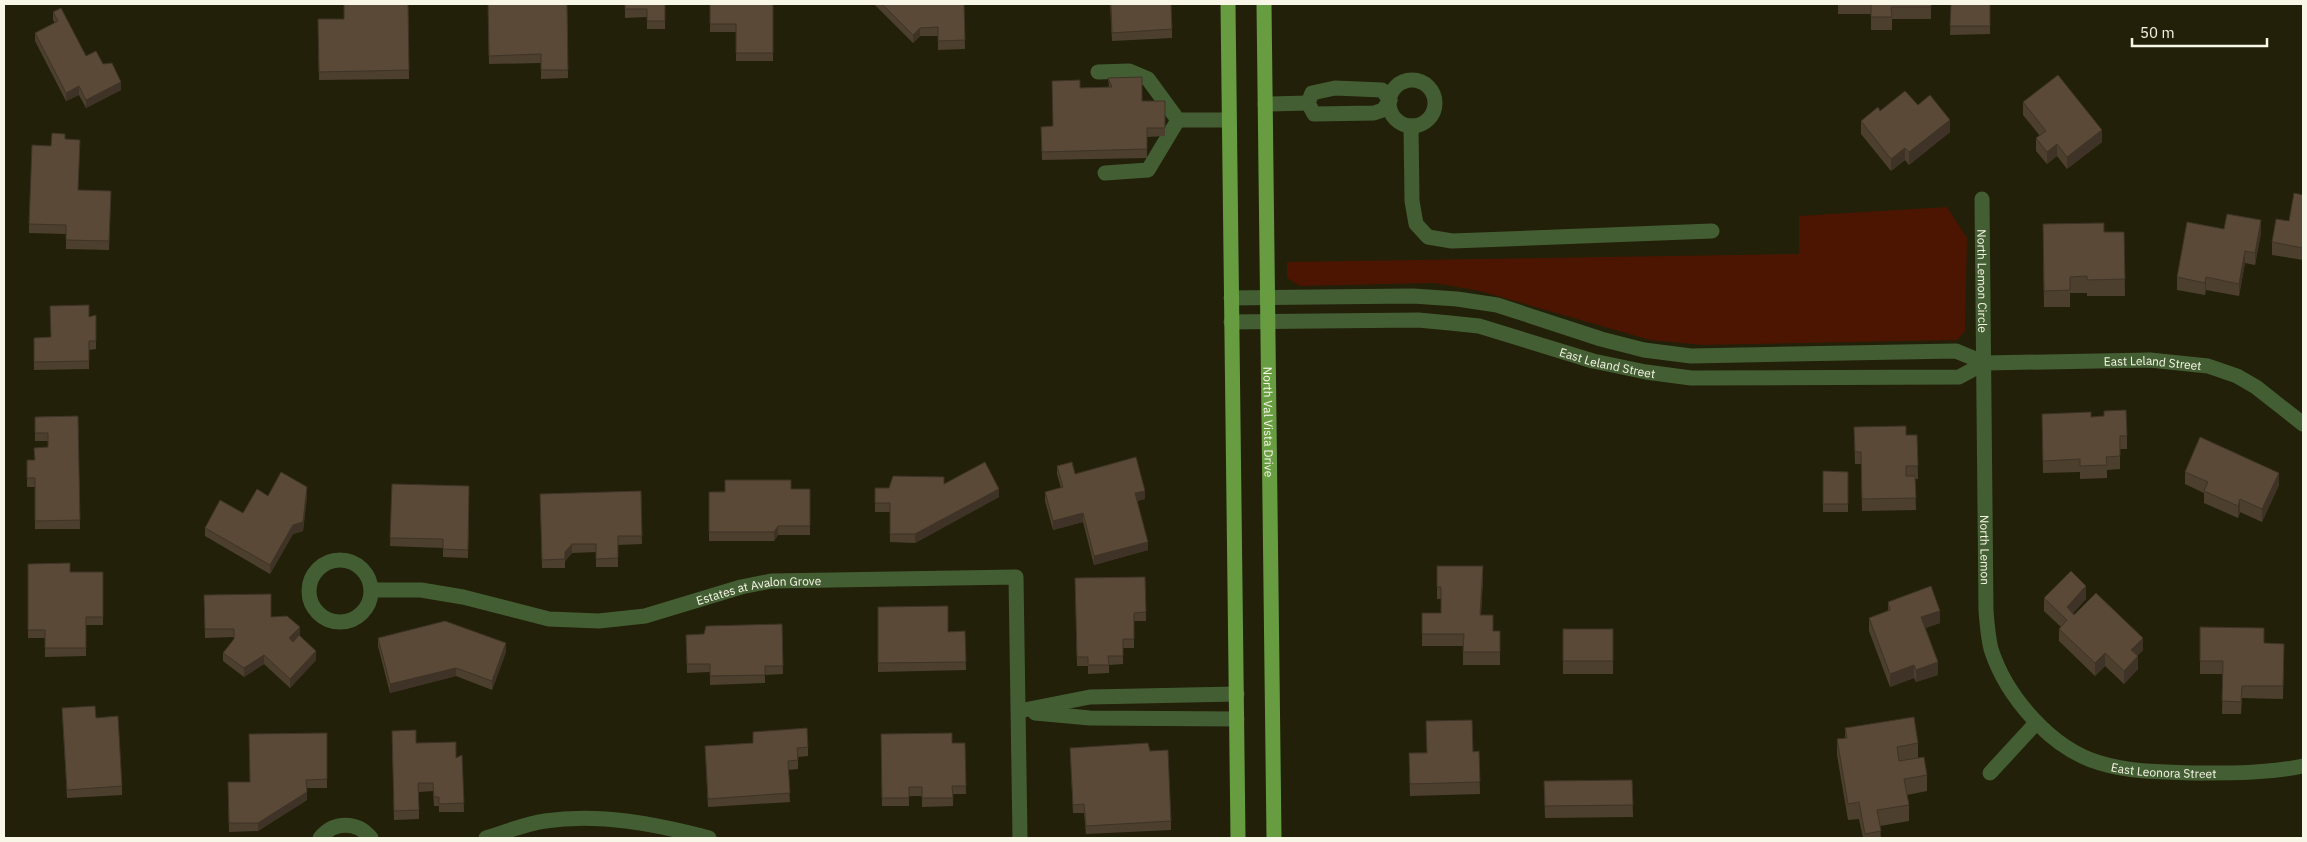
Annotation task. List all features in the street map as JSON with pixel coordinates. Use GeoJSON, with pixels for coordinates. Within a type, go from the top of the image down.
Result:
{"type":"FeatureCollection","features":[{"type":"Feature","properties":{"kind":"main road"},"geometry":{"type":"LineString","coordinates":[[1228,4],[1238,838]]}},
{"type":"Feature","properties":{"kind":"main road","name":"North Val Vista Drive"},"geometry":{"type":"LineString","coordinates":[[1264,4],[1274,838]]}},
{"type":"Feature","properties":{"kind":"street"},"geometry":{"type":"LineString","coordinates":[[1098,72],[1129,71],[1148,79],[1158,104],[1178,120],[1229,120]]}},
{"type":"Feature","properties":{"kind":"street"},"geometry":{"type":"LineString","coordinates":[[1308,103],[1312,93],[1335,88],[1382,90],[1390,100],[1391,112],[1395,118],[1401,123],[1411,126],[1422,124],[1433,114],[1435,99],[1428,86],[1415,80],[1407,81],[1394,90],[1390,100],[1383,110],[1374,113],[1314,114],[1308,103]]}},
{"type":"Feature","properties":{"kind":"street"},"geometry":{"type":"LineString","coordinates":[[1265,104],[1308,103]]}},
{"type":"Feature","properties":{"kind":"street"},"geometry":{"type":"LineString","coordinates":[[1105,173],[1148,170],[1158,143],[1178,120]]}},
{"type":"Feature","properties":{"kind":"street"},"geometry":{"type":"LineString","coordinates":[[1411,126],[1412,201],[1416,224],[1428,237],[1452,241],[1712,231]]}},
{"type":"Feature","properties":{"kind":"street","name":"North Lemon Circle"},"geometry":{"type":"LineString","coordinates":[[1982,199],[1985,363]]}},
{"type":"Feature","properties":{"kind":"street","name":"East Leland Street"},"geometry":{"type":"LineString","coordinates":[[1231,298],[1413,296],[1457,299],[1497,305],[1601,339],[1644,350],[1691,356],[1956,351],[1985,363],[2150,360],[2208,366],[2236,376],[2256,387],[2303,424]]}},
{"type":"Feature","properties":{"kind":"street","name":"East Leland Street"},"geometry":{"type":"LineString","coordinates":[[1231,322],[1418,320],[1479,326],[1593,361],[1646,372],[1692,378],[1959,377],[1985,363]]}},
{"type":"Feature","properties":{"kind":"street","name":"North Lemon"},"geometry":{"type":"LineString","coordinates":[[1985,363],[1986,611],[1991,647],[2002,677],[2036,723]]}},
{"type":"Feature","properties":{"kind":"street"},"geometry":{"type":"LineString","coordinates":[[338,560],[357,565],[370,580],[372,590],[370,600],[360,616],[340,622],[330,620],[321,615],[314,607],[310,597],[310,586],[313,576],[329,562],[338,560]]}},
{"type":"Feature","properties":{"kind":"street","name":"Estates at Avalon Grove"},"geometry":{"type":"LineString","coordinates":[[372,590],[421,590],[463,597],[549,619],[600,621],[645,616],[741,587],[771,581],[1016,576],[1020,838]]}},
{"type":"Feature","properties":{"kind":"street"},"geometry":{"type":"LineString","coordinates":[[1019,711],[1090,698],[1236,694]]}},
{"type":"Feature","properties":{"kind":"street"},"geometry":{"type":"LineString","coordinates":[[1164,696],[1166,719]]}},
{"type":"Feature","properties":{"kind":"street"},"geometry":{"type":"LineString","coordinates":[[1019,711],[1090,718],[1237,719]]}},
{"type":"Feature","properties":{"kind":"street"},"geometry":{"type":"LineString","coordinates":[[1990,773],[2036,723]]}},
{"type":"Feature","properties":{"kind":"street","name":"East Leonora Street"},"geometry":{"type":"LineString","coordinates":[[2036,723],[2072,751],[2098,763],[2127,770],[2242,773],[2303,766]]}},
{"type":"Feature","properties":{"kind":"street"},"geometry":{"type":"LineString","coordinates":[[486,838],[545,822],[585,819],[619,820],[662,826],[709,838]]}},
{"type":"Feature","properties":{"kind":"street"},"geometry":{"type":"LineString","coordinates":[[320,838],[334,827],[344,825],[362,830],[371,838]]}},
{"type":"Feature","properties":{"kind":"shaded area"},"geometry":{"type":"Polygon","coordinates":[[[1947,207],[1967,238],[1965,331],[1957,340],[1703,345],[1650,340],[1480,291],[1434,283],[1300,286],[1287,278],[1287,262],[1799,254],[1799,216],[1947,207]]]}},
{"type":"Feature","properties":{"kind":"building"},"geometry":{"type":"Polygon","coordinates":[[[344,4],[408,4],[409,70],[319,72],[318,19],[344,19],[344,4]]]}},
{"type":"Feature","properties":{"kind":"building"},"geometry":{"type":"Polygon","coordinates":[[[488,4],[567,4],[568,70],[541,70],[541,54],[489,56],[488,4]]]}},
{"type":"Feature","properties":{"kind":"building"},"geometry":{"type":"Polygon","coordinates":[[[625,4],[665,4],[665,21],[647,21],[647,9],[625,9],[625,4]]]}},
{"type":"Feature","properties":{"kind":"building"},"geometry":{"type":"Polygon","coordinates":[[[710,4],[773,4],[773,53],[736,53],[736,24],[710,24],[710,4]]]}},
{"type":"Feature","properties":{"kind":"building"},"geometry":{"type":"Polygon","coordinates":[[[882,4],[964,4],[965,40],[938,41],[938,27],[920,28],[913,35],[882,4]]]}},
{"type":"Feature","properties":{"kind":"building"},"geometry":{"type":"Polygon","coordinates":[[[1111,4],[1171,4],[1172,29],[1112,33],[1111,4]]]}},
{"type":"Feature","properties":{"kind":"building"},"geometry":{"type":"Polygon","coordinates":[[[1871,4],[1931,4],[1931,7],[1891,7],[1892,17],[1871,17],[1871,4]]]}},
{"type":"Feature","properties":{"kind":"building"},"geometry":{"type":"Polygon","coordinates":[[[1951,4],[1990,4],[1990,26],[1950,26],[1951,4]]]}},
{"type":"Feature","properties":{"kind":"building"},"geometry":{"type":"Polygon","coordinates":[[[61,8],[86,56],[96,51],[103,64],[112,63],[121,82],[86,100],[79,86],[66,93],[35,33],[58,21],[53,12],[61,8]]]}},
{"type":"Feature","properties":{"kind":"building"},"geometry":{"type":"Polygon","coordinates":[[[2058,75],[2102,130],[2067,157],[2057,144],[2047,152],[2036,138],[2046,131],[2023,102],[2058,75]]]}},
{"type":"Feature","properties":{"kind":"building"},"geometry":{"type":"Polygon","coordinates":[[[1142,77],[1142,101],[1165,101],[1165,128],[1147,128],[1147,149],[1042,152],[1041,127],[1053,126],[1052,81],[1080,80],[1080,88],[1112,87],[1108,78],[1142,77]]]}},
{"type":"Feature","properties":{"kind":"building"},"geometry":{"type":"Polygon","coordinates":[[[1905,91],[1918,105],[1930,95],[1950,120],[1909,152],[1905,148],[1891,159],[1861,121],[1878,107],[1880,111],[1905,91]]]}},
{"type":"Feature","properties":{"kind":"building"},"geometry":{"type":"Polygon","coordinates":[[[52,133],[65,134],[65,139],[80,140],[78,190],[111,191],[109,241],[66,240],[66,225],[29,224],[32,145],[51,146],[52,133]]]}},
{"type":"Feature","properties":{"kind":"building"},"geometry":{"type":"Polygon","coordinates":[[[2294,193],[2303,195],[2303,248],[2272,242],[2276,219],[2289,221],[2294,193]]]}},
{"type":"Feature","properties":{"kind":"building"},"geometry":{"type":"Polygon","coordinates":[[[2227,214],[2261,220],[2255,253],[2245,251],[2239,284],[2206,277],[2205,283],[2177,277],[2187,222],[2224,229],[2227,214]]]}},
{"type":"Feature","properties":{"kind":"building"},"geometry":{"type":"Polygon","coordinates":[[[2104,223],[2104,232],[2124,232],[2125,279],[2087,280],[2087,276],[2070,277],[2070,290],[2044,291],[2043,224],[2104,223]]]}},
{"type":"Feature","properties":{"kind":"building"},"geometry":{"type":"Polygon","coordinates":[[[89,305],[89,317],[96,315],[96,341],[89,341],[89,361],[34,362],[34,338],[51,337],[50,306],[89,305]]]}},
{"type":"Feature","properties":{"kind":"building"},"geometry":{"type":"Polygon","coordinates":[[[2126,410],[2127,436],[2120,436],[2120,456],[2106,457],[2107,465],[2080,466],[2080,459],[2043,461],[2042,414],[2091,412],[2091,417],[2104,416],[2104,411],[2126,410]]]}},
{"type":"Feature","properties":{"kind":"building"},"geometry":{"type":"Polygon","coordinates":[[[78,416],[80,520],[35,521],[35,478],[27,478],[27,460],[35,460],[34,448],[48,447],[48,433],[35,433],[35,417],[78,416]]]}},
{"type":"Feature","properties":{"kind":"building"},"geometry":{"type":"Polygon","coordinates":[[[1906,426],[1906,435],[1917,435],[1918,466],[1906,466],[1906,476],[1915,476],[1916,498],[1862,499],[1861,452],[1855,452],[1854,427],[1906,426]]]}},
{"type":"Feature","properties":{"kind":"building"},"geometry":{"type":"Polygon","coordinates":[[[2200,437],[2279,473],[2262,509],[2240,499],[2238,506],[2204,491],[2208,482],[2185,472],[2200,437]]]}},
{"type":"Feature","properties":{"kind":"building"},"geometry":{"type":"Polygon","coordinates":[[[1136,457],[1145,491],[1135,493],[1148,542],[1094,556],[1083,513],[1053,521],[1045,492],[1063,487],[1057,466],[1072,462],[1075,474],[1136,457]]]}},
{"type":"Feature","properties":{"kind":"building"},"geometry":{"type":"Polygon","coordinates":[[[985,462],[999,489],[915,534],[890,534],[890,503],[875,503],[875,488],[889,488],[893,476],[944,477],[944,484],[985,462]]]}},
{"type":"Feature","properties":{"kind":"building"},"geometry":{"type":"Polygon","coordinates":[[[1823,471],[1848,472],[1848,504],[1823,504],[1823,471]]]}},
{"type":"Feature","properties":{"kind":"building"},"geometry":{"type":"Polygon","coordinates":[[[281,472],[307,487],[303,522],[293,525],[270,565],[205,528],[220,500],[243,513],[257,489],[268,496],[281,472]]]}},
{"type":"Feature","properties":{"kind":"building"},"geometry":{"type":"Polygon","coordinates":[[[725,480],[791,480],[791,489],[810,489],[810,526],[778,526],[774,532],[709,532],[709,492],[725,492],[725,480]]]}},
{"type":"Feature","properties":{"kind":"building"},"geometry":{"type":"Polygon","coordinates":[[[392,484],[469,486],[468,550],[443,549],[443,539],[390,538],[392,484]]]}},
{"type":"Feature","properties":{"kind":"building"},"geometry":{"type":"Polygon","coordinates":[[[641,491],[642,536],[618,536],[618,558],[596,559],[596,544],[572,544],[565,552],[565,559],[542,560],[540,494],[641,491]]]}},
{"type":"Feature","properties":{"kind":"building"},"geometry":{"type":"Polygon","coordinates":[[[70,563],[70,572],[103,572],[103,617],[86,617],[86,648],[45,648],[45,630],[28,630],[28,564],[70,563]]]}},
{"type":"Feature","properties":{"kind":"building"},"geometry":{"type":"Polygon","coordinates":[[[1437,566],[1483,566],[1480,615],[1493,615],[1493,631],[1500,631],[1500,652],[1463,652],[1464,634],[1422,634],[1422,613],[1441,613],[1441,587],[1437,587],[1437,566]]]}},
{"type":"Feature","properties":{"kind":"building"},"geometry":{"type":"Polygon","coordinates":[[[2071,571],[2086,586],[2067,607],[2074,615],[2096,593],[2143,638],[2131,650],[2138,656],[2124,671],[2105,653],[2095,663],[2059,629],[2067,620],[2044,598],[2071,571]]]}},
{"type":"Feature","properties":{"kind":"building"},"geometry":{"type":"Polygon","coordinates":[[[1145,577],[1146,612],[1134,613],[1134,639],[1123,639],[1123,656],[1108,656],[1109,665],[1088,665],[1088,657],[1077,657],[1075,578],[1145,577]]]}},
{"type":"Feature","properties":{"kind":"building"},"geometry":{"type":"Polygon","coordinates":[[[1931,586],[1940,611],[1921,617],[1938,662],[1916,670],[1914,665],[1890,674],[1869,618],[1890,610],[1888,602],[1931,586]]]}},
{"type":"Feature","properties":{"kind":"building"},"geometry":{"type":"Polygon","coordinates":[[[271,594],[271,617],[287,616],[300,627],[289,638],[293,642],[299,635],[316,651],[290,679],[264,655],[244,668],[223,653],[234,639],[234,629],[205,629],[204,595],[271,594]]]}},
{"type":"Feature","properties":{"kind":"building"},"geometry":{"type":"Polygon","coordinates":[[[948,606],[948,632],[965,631],[966,662],[878,663],[878,607],[948,606]]]}},
{"type":"Feature","properties":{"kind":"building"},"geometry":{"type":"Polygon","coordinates":[[[445,621],[506,643],[492,681],[456,668],[390,684],[378,638],[445,621]]]}},
{"type":"Feature","properties":{"kind":"building"},"geometry":{"type":"Polygon","coordinates":[[[782,624],[783,666],[765,666],[765,675],[710,676],[710,664],[687,664],[686,635],[704,634],[706,626],[782,624]]]}},
{"type":"Feature","properties":{"kind":"building"},"geometry":{"type":"Polygon","coordinates":[[[2200,627],[2264,628],[2264,643],[2284,644],[2283,686],[2242,686],[2241,702],[2222,701],[2223,661],[2200,661],[2200,627]]]}},
{"type":"Feature","properties":{"kind":"building"},"geometry":{"type":"Polygon","coordinates":[[[1563,629],[1613,629],[1613,661],[1563,661],[1563,629]]]}},
{"type":"Feature","properties":{"kind":"building"},"geometry":{"type":"Polygon","coordinates":[[[95,706],[96,718],[118,716],[122,786],[67,790],[62,708],[95,706]]]}},
{"type":"Feature","properties":{"kind":"building"},"geometry":{"type":"Polygon","coordinates":[[[1914,717],[1918,743],[1897,747],[1899,761],[1924,757],[1927,775],[1904,779],[1909,805],[1877,810],[1881,831],[1865,834],[1859,802],[1848,804],[1837,739],[1847,738],[1845,728],[1914,717]]]}},
{"type":"Feature","properties":{"kind":"building"},"geometry":{"type":"Polygon","coordinates":[[[1472,720],[1473,752],[1479,751],[1480,782],[1410,784],[1409,753],[1427,753],[1426,721],[1472,720]]]}},
{"type":"Feature","properties":{"kind":"building"},"geometry":{"type":"Polygon","coordinates":[[[807,728],[808,747],[797,748],[798,760],[788,761],[790,793],[708,799],[705,746],[753,743],[753,732],[807,728]]]}},
{"type":"Feature","properties":{"kind":"building"},"geometry":{"type":"Polygon","coordinates":[[[416,730],[416,743],[456,742],[456,758],[462,755],[464,803],[439,804],[439,797],[434,797],[433,783],[418,783],[419,810],[394,811],[392,731],[416,730]]]}},
{"type":"Feature","properties":{"kind":"building"},"geometry":{"type":"Polygon","coordinates":[[[327,733],[327,779],[306,780],[307,792],[258,823],[229,823],[228,782],[250,782],[249,734],[327,733]]]}},
{"type":"Feature","properties":{"kind":"building"},"geometry":{"type":"Polygon","coordinates":[[[952,733],[952,743],[965,743],[966,786],[952,786],[953,798],[922,798],[922,787],[909,787],[909,798],[882,798],[881,734],[952,733]]]}},
{"type":"Feature","properties":{"kind":"building"},"geometry":{"type":"Polygon","coordinates":[[[1148,743],[1150,751],[1168,750],[1171,821],[1086,826],[1084,804],[1073,805],[1070,748],[1148,743]]]}},
{"type":"Feature","properties":{"kind":"building"},"geometry":{"type":"Polygon","coordinates":[[[1632,780],[1633,805],[1545,806],[1544,781],[1632,780]]]}}]}
